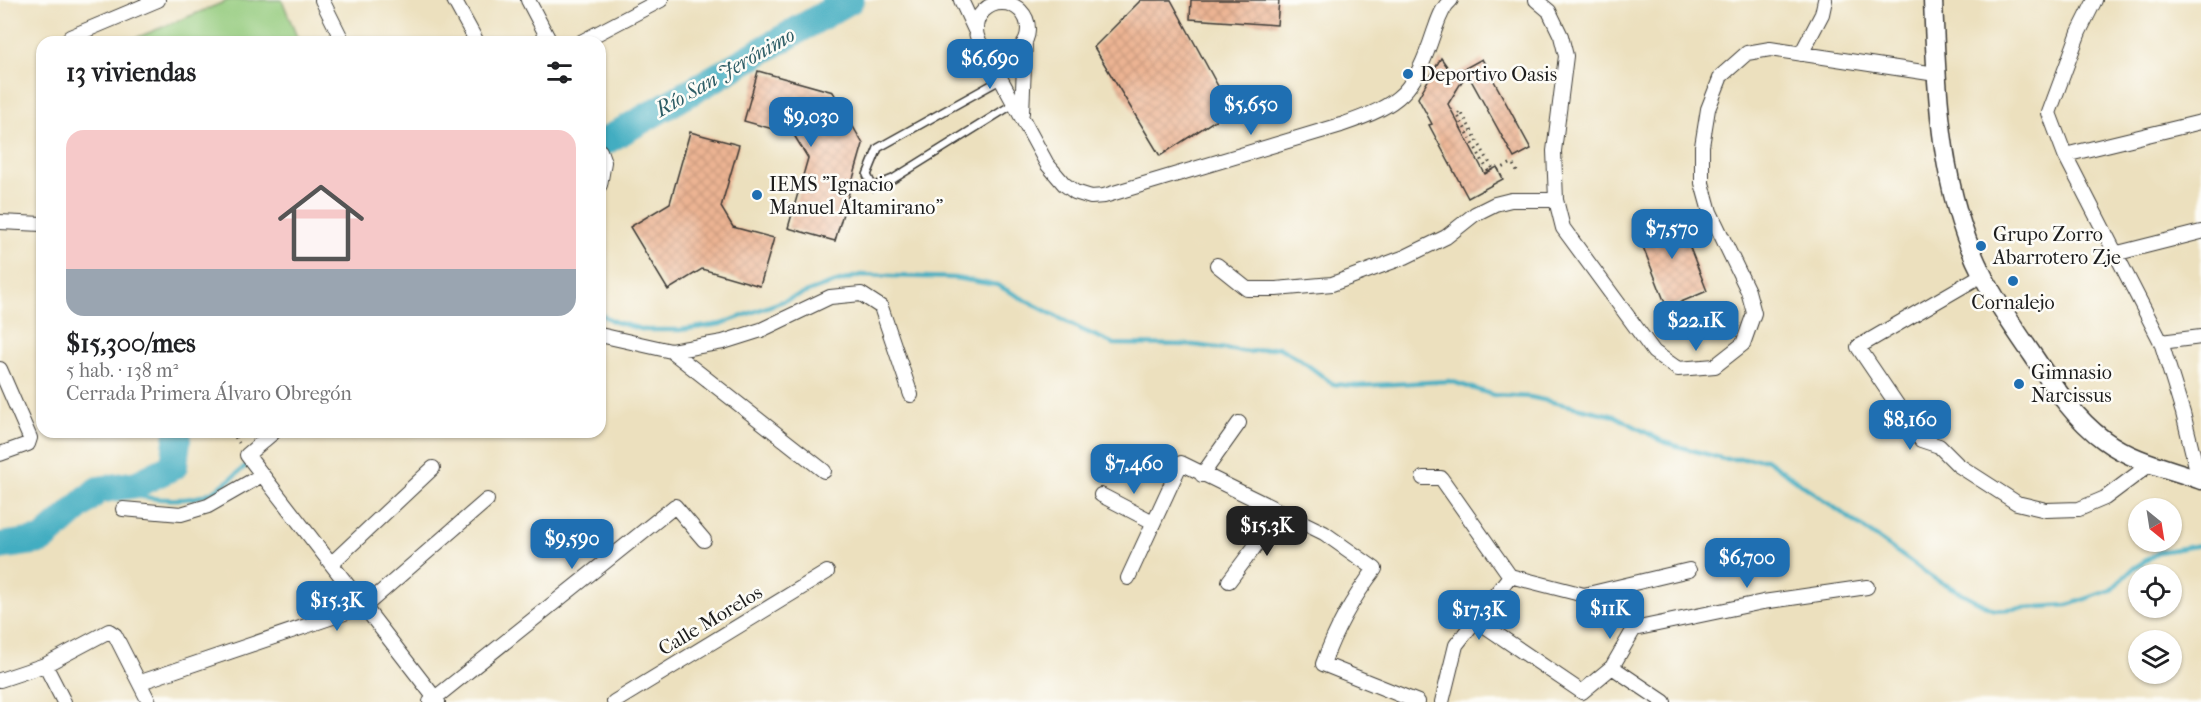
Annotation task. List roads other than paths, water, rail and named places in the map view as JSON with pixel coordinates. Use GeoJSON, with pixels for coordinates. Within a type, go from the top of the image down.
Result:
{"type":"FeatureCollection","features":[{"type":"Feature","properties":{"kind":"main road"},"geometry":{"type":"LineString","coordinates":[[1933,0],[1936,74],[1951,186],[1963,227],[1982,274],[2008,320],[2063,400],[2104,440],[2149,465],[2200,480]]}},
{"type":"Feature","properties":{"kind":"street"},"geometry":{"type":"LineString","coordinates":[[322,0],[340,36]]}},
{"type":"Feature","properties":{"kind":"street"},"geometry":{"type":"LineString","coordinates":[[454,0],[474,36]]}},
{"type":"Feature","properties":{"kind":"street"},"geometry":{"type":"LineString","coordinates":[[528,0],[547,36]]}},
{"type":"Feature","properties":{"kind":"street"},"geometry":{"type":"LineString","coordinates":[[961,0],[978,41],[1002,79],[1047,164],[1064,184],[1091,197],[1123,192],[1358,119],[1390,103],[1410,87],[1422,67],[1438,21],[1446,3],[1451,0]]}},
{"type":"Feature","properties":{"kind":"street"},"geometry":{"type":"LineString","coordinates":[[1536,0],[1552,17],[1566,56],[1554,151],[1556,200],[1563,228],[1654,352],[1678,369],[1715,366],[1743,344],[1754,313],[1748,291],[1710,212],[1702,183],[1702,146],[1708,109],[1721,76],[1747,53],[1770,49],[1936,74]]}},
{"type":"Feature","properties":{"kind":"street"},"geometry":{"type":"LineString","coordinates":[[1801,54],[1822,14],[1825,0]]}},
{"type":"Feature","properties":{"kind":"street"},"geometry":{"type":"LineString","coordinates":[[2095,0],[2079,32],[2049,113],[2065,155],[2161,342],[2183,413],[2200,480]]}},
{"type":"Feature","properties":{"kind":"street"},"geometry":{"type":"LineString","coordinates":[[72,36],[149,2]]}},
{"type":"Feature","properties":{"kind":"street"},"geometry":{"type":"LineString","coordinates":[[592,36],[654,2]]}},
{"type":"Feature","properties":{"kind":"street"},"geometry":{"type":"LineString","coordinates":[[975,30],[980,13],[994,4],[1019,4],[1028,24],[1018,109]]}},
{"type":"Feature","properties":{"kind":"street"},"geometry":{"type":"LineString","coordinates":[[985,50],[993,54],[1011,54],[1025,42]]}},
{"type":"Feature","properties":{"kind":"street"},"geometry":{"type":"LineString","coordinates":[[2065,155],[2201,122]]}},
{"type":"Feature","properties":{"kind":"street"},"geometry":{"type":"LineString","coordinates":[[1217,265],[1247,289],[1332,284],[1405,257],[1446,237],[1475,214],[1495,204],[1511,200],[1556,200]]}},
{"type":"Feature","properties":{"kind":"street"},"geometry":{"type":"LineString","coordinates":[[0,222],[36,224]]}},
{"type":"Feature","properties":{"kind":"street"},"geometry":{"type":"LineString","coordinates":[[2114,254],[2201,232]]}},
{"type":"Feature","properties":{"kind":"street"},"geometry":{"type":"LineString","coordinates":[[1982,274],[1857,347],[1921,440],[1939,446],[1958,465],[2017,502],[2046,510],[2079,509],[2105,498],[2149,465]]}},
{"type":"Feature","properties":{"kind":"street"},"geometry":{"type":"LineString","coordinates":[[606,336],[671,351],[723,342],[761,330],[830,297],[861,294],[881,307],[911,395]]}},
{"type":"Feature","properties":{"kind":"street"},"geometry":{"type":"LineString","coordinates":[[2161,342],[2201,337]]}},
{"type":"Feature","properties":{"kind":"street"},"geometry":{"type":"LineString","coordinates":[[671,351],[824,471]]}},
{"type":"Feature","properties":{"kind":"street"},"geometry":{"type":"LineString","coordinates":[[0,369],[30,438],[28,444],[0,454]]}},
{"type":"Feature","properties":{"kind":"street"},"geometry":{"type":"LineString","coordinates":[[1202,475],[1239,423]]}},
{"type":"Feature","properties":{"kind":"street"},"geometry":{"type":"LineString","coordinates":[[268,438],[248,456],[365,606],[435,701],[675,506],[704,540]]}},
{"type":"Feature","properties":{"kind":"street"},"geometry":{"type":"LineString","coordinates":[[1128,578],[1181,463],[1324,534],[1375,569],[1357,593],[1331,641],[1323,664],[1418,702]]}},
{"type":"Feature","properties":{"kind":"street"},"geometry":{"type":"LineString","coordinates":[[332,563],[433,468]]}},
{"type":"Feature","properties":{"kind":"street"},"geometry":{"type":"LineString","coordinates":[[123,509],[181,514],[208,506],[264,476]]}},
{"type":"Feature","properties":{"kind":"street"},"geometry":{"type":"LineString","coordinates":[[1423,478],[1442,478],[1510,576],[1584,596],[1689,570]]}},
{"type":"Feature","properties":{"kind":"street"},"geometry":{"type":"LineString","coordinates":[[1101,495],[1153,522]]}},
{"type":"Feature","properties":{"kind":"street"},"geometry":{"type":"LineString","coordinates":[[141,682],[365,606],[487,500]]}},
{"type":"Feature","properties":{"kind":"street"},"geometry":{"type":"LineString","coordinates":[[1229,581],[1280,513]]}},
{"type":"Feature","properties":{"kind":"street","name":"Calle Morelos"},"geometry":{"type":"LineString","coordinates":[[614,702],[827,572]]}},
{"type":"Feature","properties":{"kind":"street"},"geometry":{"type":"LineString","coordinates":[[1442,702],[1456,645],[1510,576]]}},
{"type":"Feature","properties":{"kind":"street"},"geometry":{"type":"LineString","coordinates":[[1476,620],[1582,692],[1612,667],[1634,629],[1763,602],[1867,587]]}},
{"type":"Feature","properties":{"kind":"street"},"geometry":{"type":"LineString","coordinates":[[0,680],[45,666],[109,631],[115,635],[141,682],[149,702]]}},
{"type":"Feature","properties":{"kind":"street"},"geometry":{"type":"LineString","coordinates":[[45,666],[64,702]]}},
{"type":"Feature","properties":{"kind":"street"},"geometry":{"type":"LineString","coordinates":[[1612,667],[1664,702]]}},
{"type":"Feature","properties":{"kind":"lane"},"geometry":{"type":"LineString","coordinates":[[1002,79],[878,148],[867,175],[873,188],[1018,109]]}},
{"type":"Feature","properties":{"kind":"waterway","name":"Río San Jerónimo"},"geometry":{"type":"LineString","coordinates":[[606,141],[850,0]]}},
{"type":"Feature","properties":{"kind":"waterway"},"geometry":{"type":"LineString","coordinates":[[606,317],[645,330],[680,330],[721,324],[824,286],[861,275],[955,278],[997,285],[1080,329],[1114,344],[1194,345],[1249,352],[1278,347],[1301,360],[1333,384],[1356,386],[1450,381],[1494,395],[1530,397],[1615,416],[1666,443],[1724,459],[1766,459],[1935,579],[1994,610],[2068,605],[2111,590],[2134,568],[2159,552],[2201,545]]}},
{"type":"Feature","properties":{"kind":"waterway","name":"Río San Jerónimo"},"geometry":{"type":"LineString","coordinates":[[0,546],[42,540],[98,490],[137,484],[174,466],[177,438]]}},
{"type":"Feature","properties":{"kind":"waterway"},"geometry":{"type":"LineString","coordinates":[[98,490],[154,498],[197,497],[220,487],[250,462]]}},
{"type":"Feature","properties":{"kind":"place","name":"Deportivo Oasis"},"geometry":{"type":"Point","coordinates":[1408,74]}},
{"type":"Feature","properties":{"kind":"place","name":"IEMS \"Ignacio Manuel Altamirano\""},"geometry":{"type":"Point","coordinates":[757,195]}},
{"type":"Feature","properties":{"kind":"place","name":"Grupo Zorro Abarrotero Zje"},"geometry":{"type":"Point","coordinates":[1981,246]}},
{"type":"Feature","properties":{"kind":"place","name":"Cornalejo"},"geometry":{"type":"Point","coordinates":[2013,281]}},
{"type":"Feature","properties":{"kind":"place","name":"Gimnasio Narcissus"},"geometry":{"type":"Point","coordinates":[2019,384]}}]}
